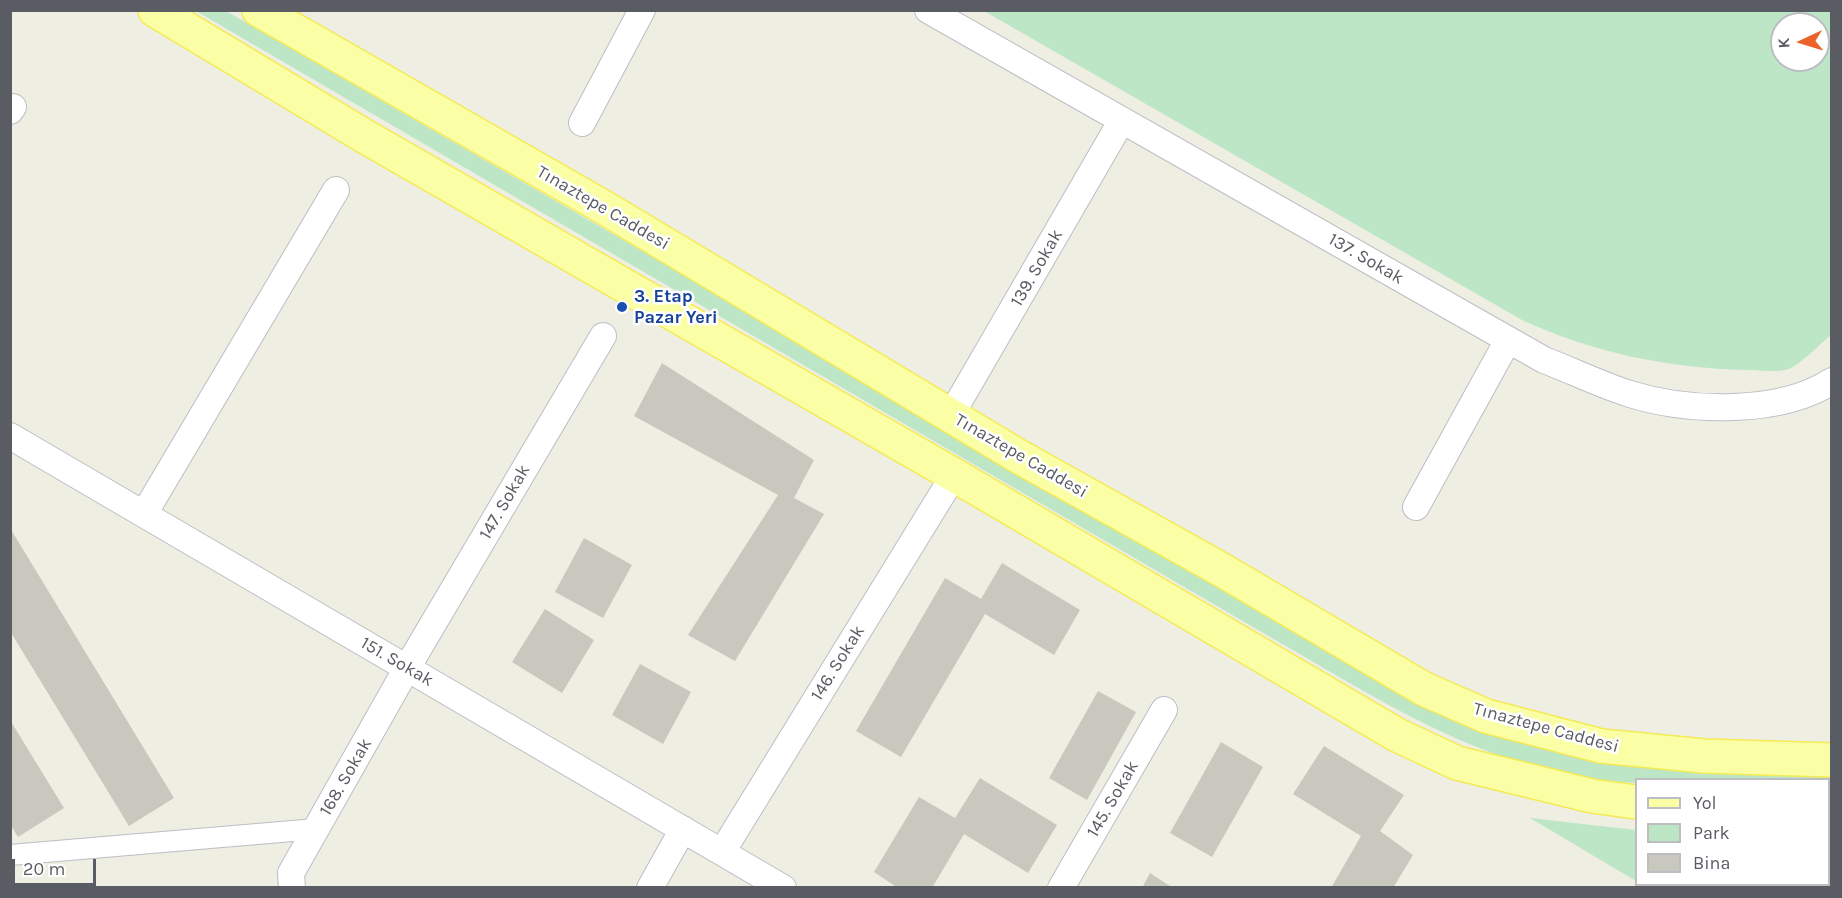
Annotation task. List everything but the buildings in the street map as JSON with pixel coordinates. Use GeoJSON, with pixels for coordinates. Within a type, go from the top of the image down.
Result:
{"type":"FeatureCollection","features":[{"type":"Feature","properties":{"kind":"main road"},"geometry":{"type":"LineString","coordinates":[[155,10],[366,137],[954,475],[1408,741],[1457,763],[1592,796],[1635,802]]}},
{"type":"Feature","properties":{"kind":"main road","name":"Tınaztepe Caddesi"},"geometry":{"type":"LineString","coordinates":[[259,10],[605,208],[951,415],[1424,689],[1486,716],[1602,746],[1704,756],[1832,760]]}},
{"type":"Feature","properties":{"kind":"street"},"geometry":{"type":"LineString","coordinates":[[582,123],[642,10]]}},
{"type":"Feature","properties":{"kind":"street","name":"137. Sokak"},"geometry":{"type":"LineString","coordinates":[[928,10],[1544,360],[1631,394],[1686,404],[1738,407],[1788,400],[1832,381]]}},
{"type":"Feature","properties":{"kind":"street","name":"139. Sokak"},"geometry":{"type":"LineString","coordinates":[[951,415],[1122,120]]}},
{"type":"Feature","properties":{"kind":"street"},"geometry":{"type":"LineString","coordinates":[[144,514],[336,190]]}},
{"type":"Feature","properties":{"kind":"street","name":"147. Sokak"},"geometry":{"type":"LineString","coordinates":[[407,668],[603,336]]}},
{"type":"Feature","properties":{"kind":"street"},"geometry":{"type":"LineString","coordinates":[[1416,507],[1508,340]]}},
{"type":"Feature","properties":{"kind":"street","name":"151. Sokak"},"geometry":{"type":"LineString","coordinates":[[10,436],[783,888]]}},
{"type":"Feature","properties":{"kind":"street","name":"146. Sokak"},"geometry":{"type":"LineString","coordinates":[[722,852],[954,475]]}},
{"type":"Feature","properties":{"kind":"street","name":"168. Sokak"},"geometry":{"type":"LineString","coordinates":[[292,888],[291,873],[407,668]]}},
{"type":"Feature","properties":{"kind":"street","name":"145. Sokak"},"geometry":{"type":"LineString","coordinates":[[1061,888],[1164,710]]}},
{"type":"Feature","properties":{"kind":"street"},"geometry":{"type":"LineString","coordinates":[[10,855],[316,829]]}},
{"type":"Feature","properties":{"kind":"street"},"geometry":{"type":"LineString","coordinates":[[650,888],[683,829]]}},
{"type":"Feature","properties":{"kind":"green space"},"geometry":{"type":"Polygon","coordinates":[[[196,11],[226,11],[1456,720],[1549,750],[1595,759],[1687,769],[1831,774],[1831,790],[1830,778],[1635,778],[1635,783],[1590,778],[1529,766],[1482,749],[1418,720],[1326,669],[196,11]]]}},
{"type":"Feature","properties":{"kind":"green space"},"geometry":{"type":"Polygon","coordinates":[[[984,11],[1831,11],[1831,335],[1794,366],[1774,371],[1718,369],[1660,362],[1604,350],[1549,332],[1522,320],[984,11]]]}},
{"type":"Feature","properties":{"kind":"green space"},"geometry":{"type":"Polygon","coordinates":[[[1530,818],[1635,830],[1635,880],[1530,818]]]}},
{"type":"Feature","properties":{"kind":"green space"},"geometry":{"type":"Polygon","coordinates":[[[1831,830],[1831,887],[1648,888],[1645,886],[1830,886],[1831,830]]]}},
{"type":"Feature","properties":{"kind":"place","name":"3. Etap Pazar Yeri"},"geometry":{"type":"Point","coordinates":[622,307]}}]}
